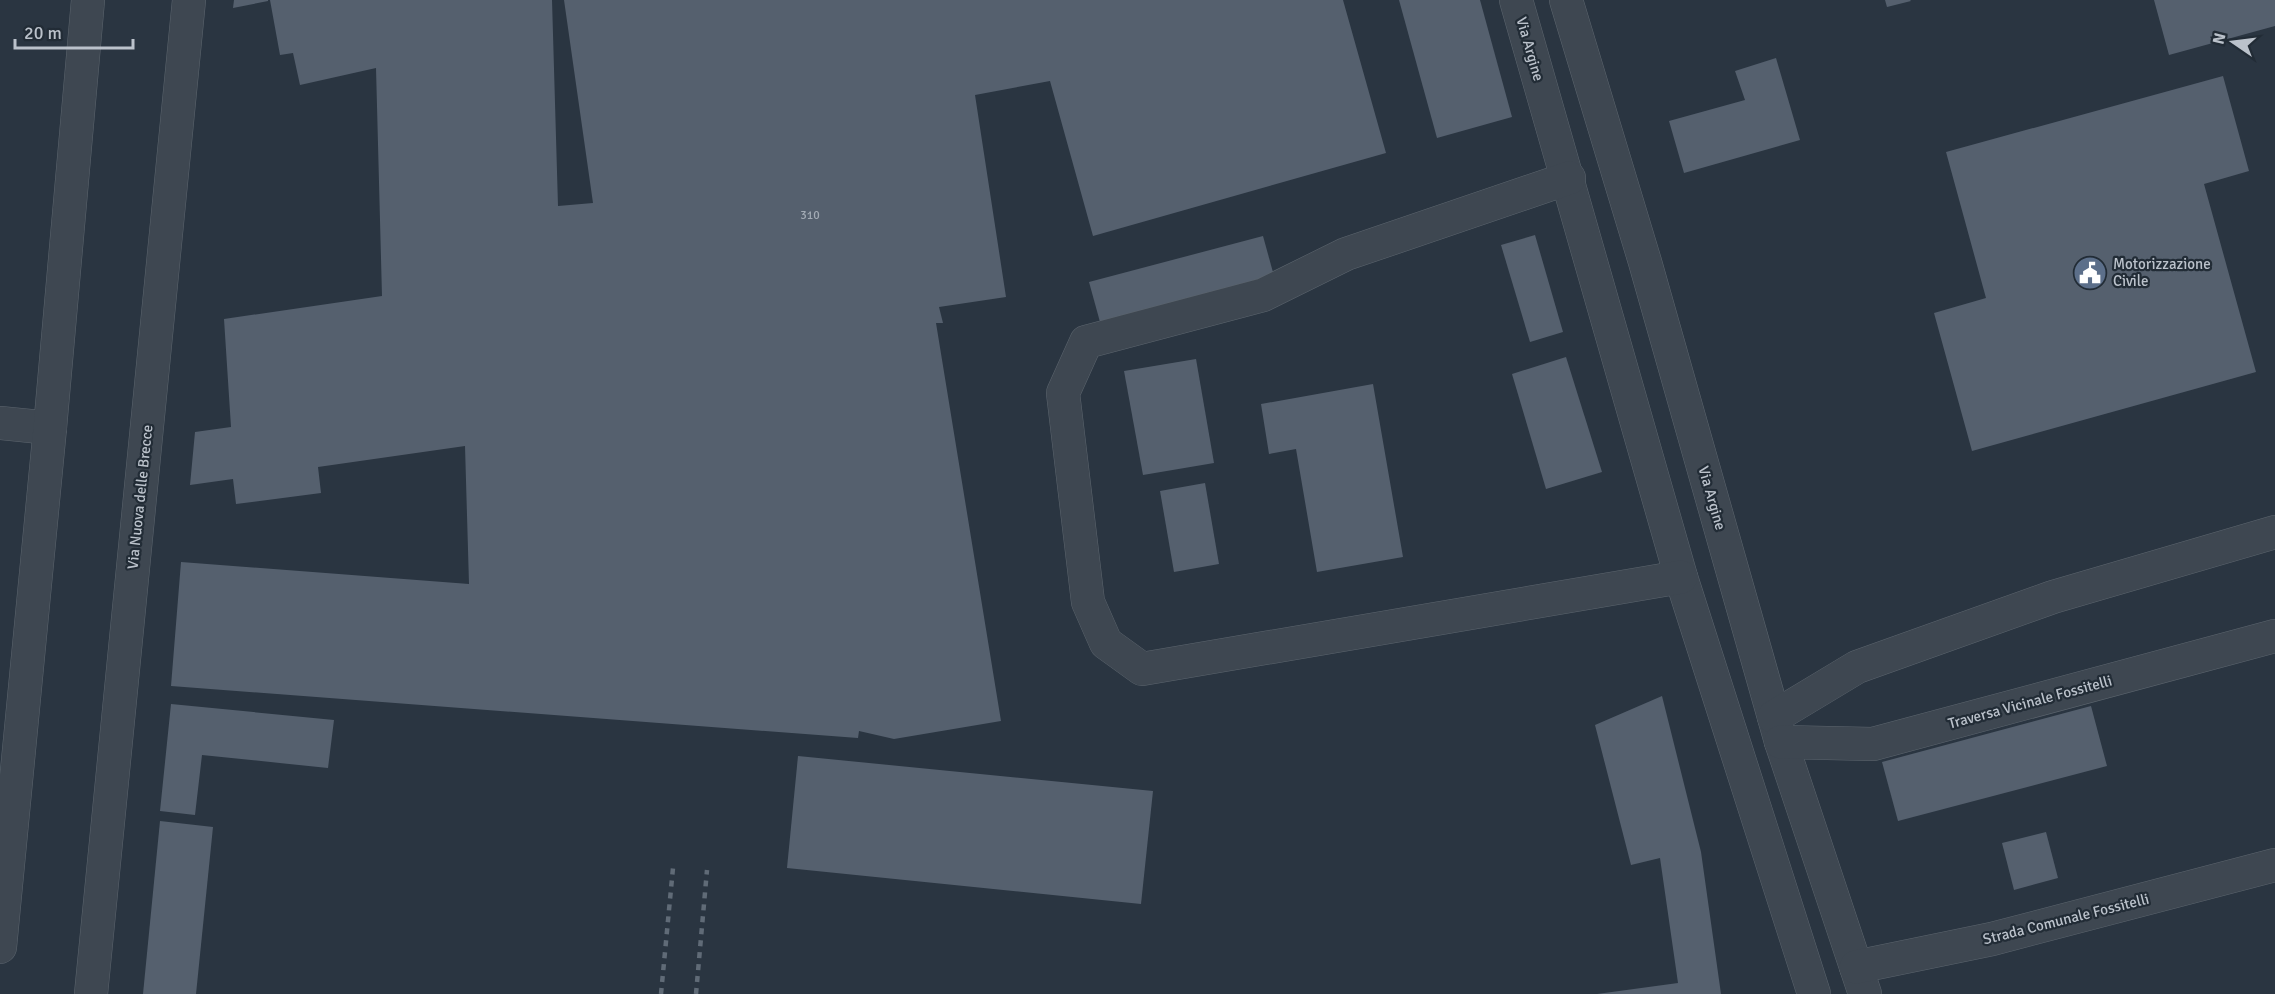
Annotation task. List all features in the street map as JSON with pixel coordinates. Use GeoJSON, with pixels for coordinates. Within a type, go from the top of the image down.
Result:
{"type":"FeatureCollection","features":[{"type":"Feature","properties":{"kind":"street"},"geometry":{"type":"LineString","coordinates":[[0,947],[88,0]]}},
{"type":"Feature","properties":{"kind":"street","name":"Via Nuova delle Brecce"},"geometry":{"type":"LineString","coordinates":[[91,994],[189,0]]}},
{"type":"Feature","properties":{"kind":"street","name":"Via Argine"},"geometry":{"type":"LineString","coordinates":[[1516,0],[1569,178],[1681,577],[1814,994]]}},
{"type":"Feature","properties":{"kind":"street","name":"Via Argine"},"geometry":{"type":"LineString","coordinates":[[1566,0],[1648,273],[1778,730],[1861,981]]}},
{"type":"Feature","properties":{"kind":"street"},"geometry":{"type":"LineString","coordinates":[[1569,178],[1346,254],[1263,295],[1086,342],[1063,393],[1089,602],[1106,643],[1142,669],[1681,577]]}},
{"type":"Feature","properties":{"kind":"street"},"geometry":{"type":"LineString","coordinates":[[0,423],[50,428]]}},
{"type":"Feature","properties":{"kind":"street"},"geometry":{"type":"LineString","coordinates":[[1778,730],[1857,667],[2053,597],[2275,532]]}},
{"type":"Feature","properties":{"kind":"street","name":"Traversa Vicinale Fossitelli"},"geometry":{"type":"LineString","coordinates":[[1778,730],[1874,744],[2275,636]]}},
{"type":"Feature","properties":{"kind":"street","name":"Strada Comunale Fossitelli"},"geometry":{"type":"LineString","coordinates":[[1861,981],[1992,939],[2275,865]]}},
{"type":"Feature","properties":{"kind":"building"},"geometry":{"type":"Polygon","coordinates":[[[234,0],[268,0],[268,1],[233,8],[234,0]]]}},
{"type":"Feature","properties":{"kind":"building"},"geometry":{"type":"Polygon","coordinates":[[[270,0],[552,0],[558,206],[593,203],[564,0],[1343,0],[1386,153],[1093,236],[1050,81],[975,95],[1006,297],[939,307],[943,323],[936,323],[1001,721],[894,739],[859,731],[858,738],[171,686],[181,562],[469,584],[465,446],[318,467],[321,493],[236,504],[233,479],[190,485],[195,432],[231,427],[224,319],[382,296],[376,68],[300,85],[293,53],[280,55],[270,0]]]}},
{"type":"Feature","properties":{"kind":"building"},"geometry":{"type":"Polygon","coordinates":[[[1399,0],[1480,0],[1512,117],[1437,138],[1399,0]]]}},
{"type":"Feature","properties":{"kind":"building"},"geometry":{"type":"Polygon","coordinates":[[[1885,0],[1910,0],[1911,1],[1887,7],[1885,0]]]}},
{"type":"Feature","properties":{"kind":"building"},"geometry":{"type":"Polygon","coordinates":[[[2154,0],[2275,0],[2275,26],[2169,55],[2154,0]]]}},
{"type":"Feature","properties":{"kind":"building"},"geometry":{"type":"Polygon","coordinates":[[[1776,58],[1800,140],[1684,173],[1669,121],[1745,100],[1735,71],[1776,58]]]}},
{"type":"Feature","properties":{"kind":"building"},"geometry":{"type":"Polygon","coordinates":[[[2223,76],[2249,171],[2204,184],[2256,372],[1972,451],[1934,313],[1986,298],[1946,152],[2223,76]]]}},
{"type":"Feature","properties":{"kind":"building"},"geometry":{"type":"Polygon","coordinates":[[[1535,235],[1563,332],[1530,342],[1501,245],[1535,235]]]}},
{"type":"Feature","properties":{"kind":"building"},"geometry":{"type":"Polygon","coordinates":[[[1263,236],[1274,276],[1100,322],[1089,282],[1263,236]]]}},
{"type":"Feature","properties":{"kind":"building"},"geometry":{"type":"Polygon","coordinates":[[[1566,357],[1602,472],[1546,489],[1512,374],[1566,357]]]}},
{"type":"Feature","properties":{"kind":"building"},"geometry":{"type":"Polygon","coordinates":[[[1196,359],[1214,463],[1143,475],[1124,371],[1196,359]]]}},
{"type":"Feature","properties":{"kind":"building"},"geometry":{"type":"Polygon","coordinates":[[[1373,384],[1403,557],[1317,572],[1296,449],[1269,454],[1261,404],[1373,384]]]}},
{"type":"Feature","properties":{"kind":"building"},"geometry":{"type":"Polygon","coordinates":[[[1205,483],[1219,564],[1174,572],[1160,491],[1205,483]]]}},
{"type":"Feature","properties":{"kind":"building"},"geometry":{"type":"Polygon","coordinates":[[[1662,696],[1701,852],[1721,994],[1597,994],[1678,983],[1660,858],[1631,865],[1595,725],[1662,696]]]}},
{"type":"Feature","properties":{"kind":"building"},"geometry":{"type":"Polygon","coordinates":[[[171,704],[334,720],[328,768],[202,755],[195,815],[160,811],[171,704]]]}},
{"type":"Feature","properties":{"kind":"building"},"geometry":{"type":"Polygon","coordinates":[[[2091,706],[2107,766],[1898,821],[1882,762],[2091,706]]]}},
{"type":"Feature","properties":{"kind":"building"},"geometry":{"type":"Polygon","coordinates":[[[798,756],[1153,791],[1141,904],[787,868],[798,756]]]}},
{"type":"Feature","properties":{"kind":"building"},"geometry":{"type":"Polygon","coordinates":[[[160,821],[213,827],[196,994],[143,994],[160,821]]]}},
{"type":"Feature","properties":{"kind":"building"},"geometry":{"type":"Polygon","coordinates":[[[2046,832],[2058,878],[2014,890],[2002,843],[2046,832]]]}},
{"type":"Feature","properties":{"kind":"railway"},"geometry":{"type":"LineString","coordinates":[[661,994],[673,868]]}},
{"type":"Feature","properties":{"kind":"railway"},"geometry":{"type":"LineString","coordinates":[[696,994],[707,870]]}},
{"type":"Feature","properties":{"kind":"place","name":"Motorizzazione Civile"},"geometry":{"type":"Point","coordinates":[2090,273]}}]}
